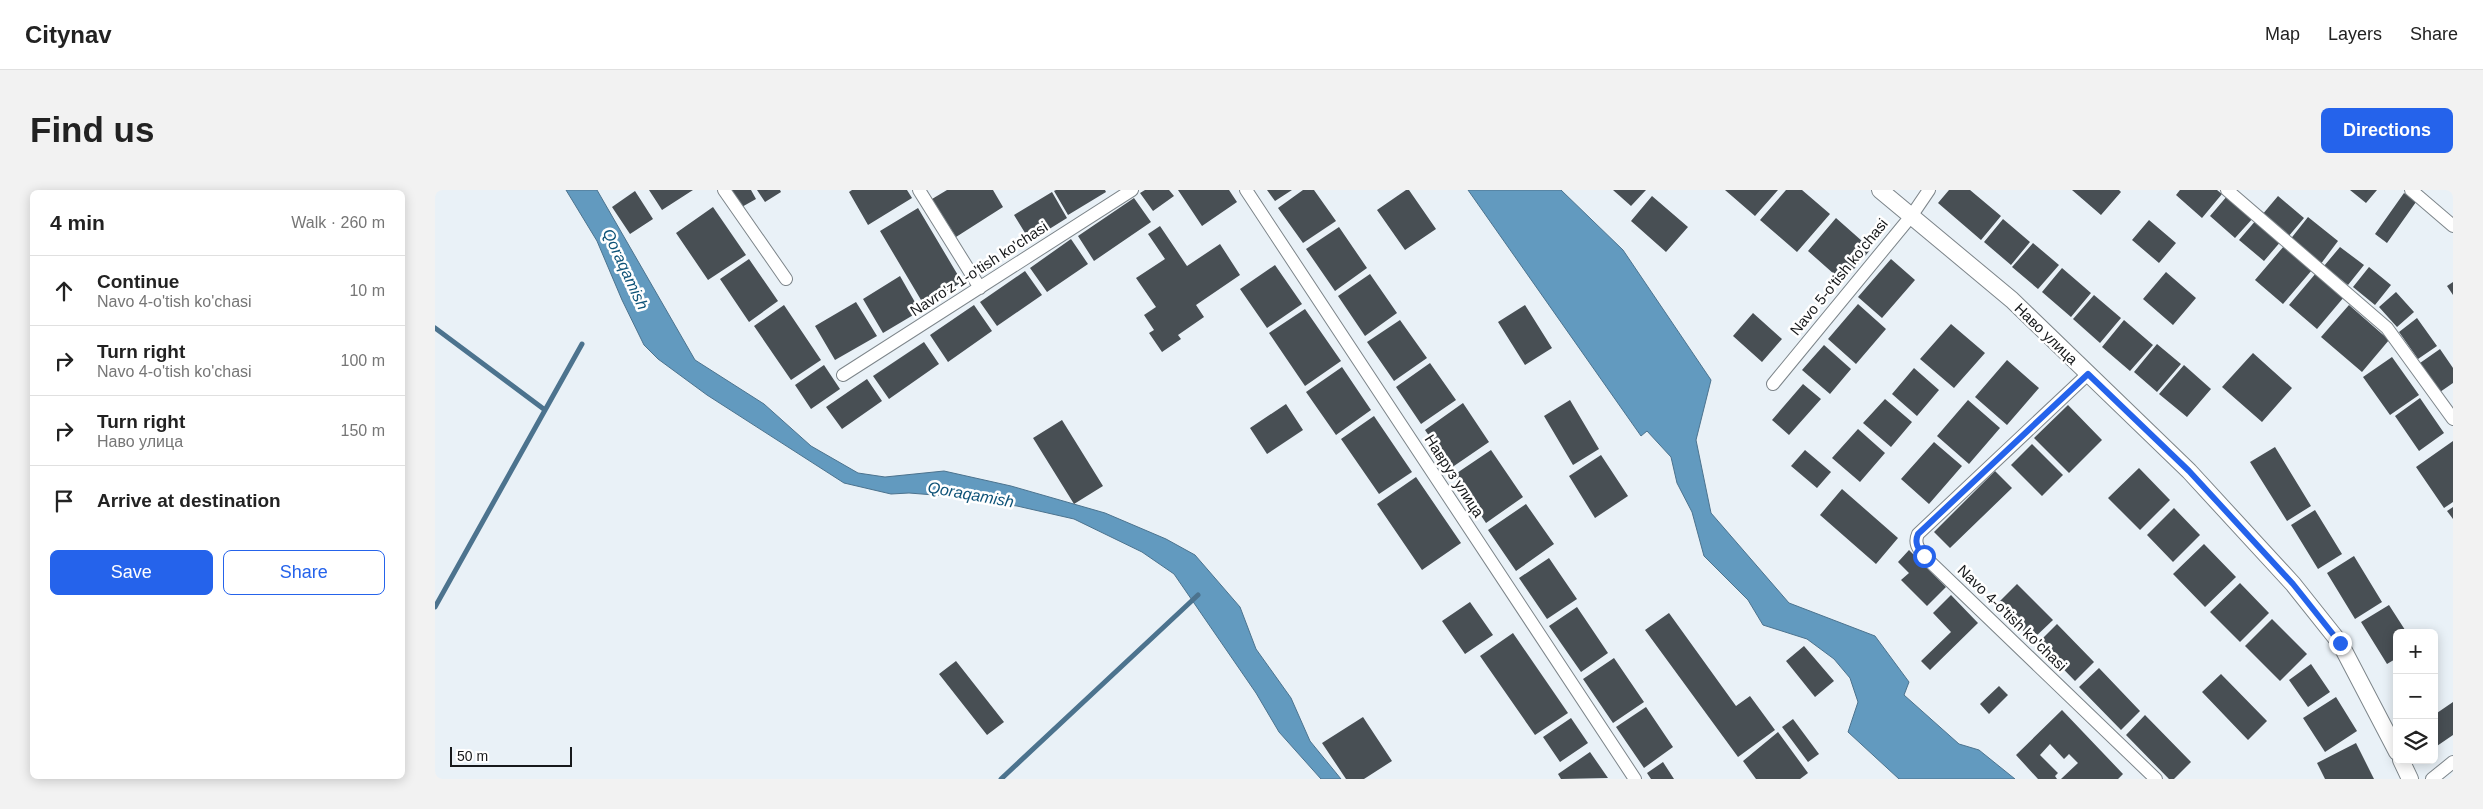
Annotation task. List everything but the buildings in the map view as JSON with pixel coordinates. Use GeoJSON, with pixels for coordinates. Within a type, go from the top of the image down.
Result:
{"type":"FeatureCollection","features":[{"type":"Feature","properties":{"kind":"street"},"geometry":{"type":"LineString","coordinates":[[724,190],[786,279]]}},
{"type":"Feature","properties":{"kind":"street"},"geometry":{"type":"LineString","coordinates":[[919,190],[980,288]]}},
{"type":"Feature","properties":{"kind":"street","name":"Navro'z 1-o'tish ko'chasi"},"geometry":{"type":"LineString","coordinates":[[843,375],[1132,190]]}},
{"type":"Feature","properties":{"kind":"street","name":"Навруз улица"},"geometry":{"type":"LineString","coordinates":[[1245,190],[1635,779]]}},
{"type":"Feature","properties":{"kind":"street","name":"Наво улица"},"geometry":{"type":"LineString","coordinates":[[1880,190],[2012,300],[2189,471],[2293,584],[2340,643],[2393,744]]}},
{"type":"Feature","properties":{"kind":"street","name":"Navo 5-o'tish ko'chasi"},"geometry":{"type":"LineString","coordinates":[[1773,384],[1912,215],[1929,190]]}},
{"type":"Feature","properties":{"kind":"street"},"geometry":{"type":"LineString","coordinates":[[2227,190],[2387,328],[2453,419]]}},
{"type":"Feature","properties":{"kind":"street"},"geometry":{"type":"LineString","coordinates":[[2411,190],[2453,226]]}},
{"type":"Feature","properties":{"kind":"street","name":"Navo 4-o'tish ko'chasi"},"geometry":{"type":"LineString","coordinates":[[2088,374],[1918,534],[1916,539],[1917,546],[1924,556],[2156,779]]}},
{"type":"Feature","properties":{"kind":"street"},"geometry":{"type":"LineString","coordinates":[[2432,779],[2453,762]]}},
{"type":"Feature","properties":{"kind":"street"},"geometry":{"type":"LineString","coordinates":[[2403,764],[2410,779]]}},
{"type":"Feature","properties":{"kind":"water","name":"Qoraqamish"},"geometry":{"type":"Polygon","coordinates":[[[566,190],[597,190],[695,360],[764,404],[811,446],[858,473],[885,477],[944,471],[1011,486],[1105,513],[1166,539],[1195,555],[1240,607],[1256,649],[1291,698],[1310,741],[1341,779],[1321,779],[1279,732],[1256,693],[1174,574],[1142,552],[1074,519],[1017,506],[947,496],[909,493],[891,494],[844,483],[707,395],[658,359],[644,345],[622,300],[597,241],[566,190]]]}},
{"type":"Feature","properties":{"kind":"water"},"geometry":{"type":"Polygon","coordinates":[[[1468,190],[1561,190],[1623,250],[1711,380],[1696,440],[1711,513],[1789,603],[1875,636],[1909,682],[1904,695],[1959,744],[1979,750],[2015,779],[1899,779],[1848,732],[1858,702],[1850,678],[1834,659],[1807,639],[1763,625],[1748,600],[1704,556],[1692,512],[1677,483],[1671,457],[1647,431],[1641,436],[1468,190]]]}},
{"type":"Feature","properties":{"kind":"waterway"},"geometry":{"type":"LineString","coordinates":[[435,328],[545,410]]}},
{"type":"Feature","properties":{"kind":"waterway"},"geometry":{"type":"LineString","coordinates":[[435,607],[582,344]]}},
{"type":"Feature","properties":{"kind":"waterway"},"geometry":{"type":"LineString","coordinates":[[1001,779],[1198,595]]}},
{"type":"Feature","properties":{"kind":"route"},"geometry":{"type":"LineString","coordinates":[[1924,556],[1917,546],[1916,539],[1918,534],[2088,374],[2189,471],[2293,584],[2340,643]]}}]}
